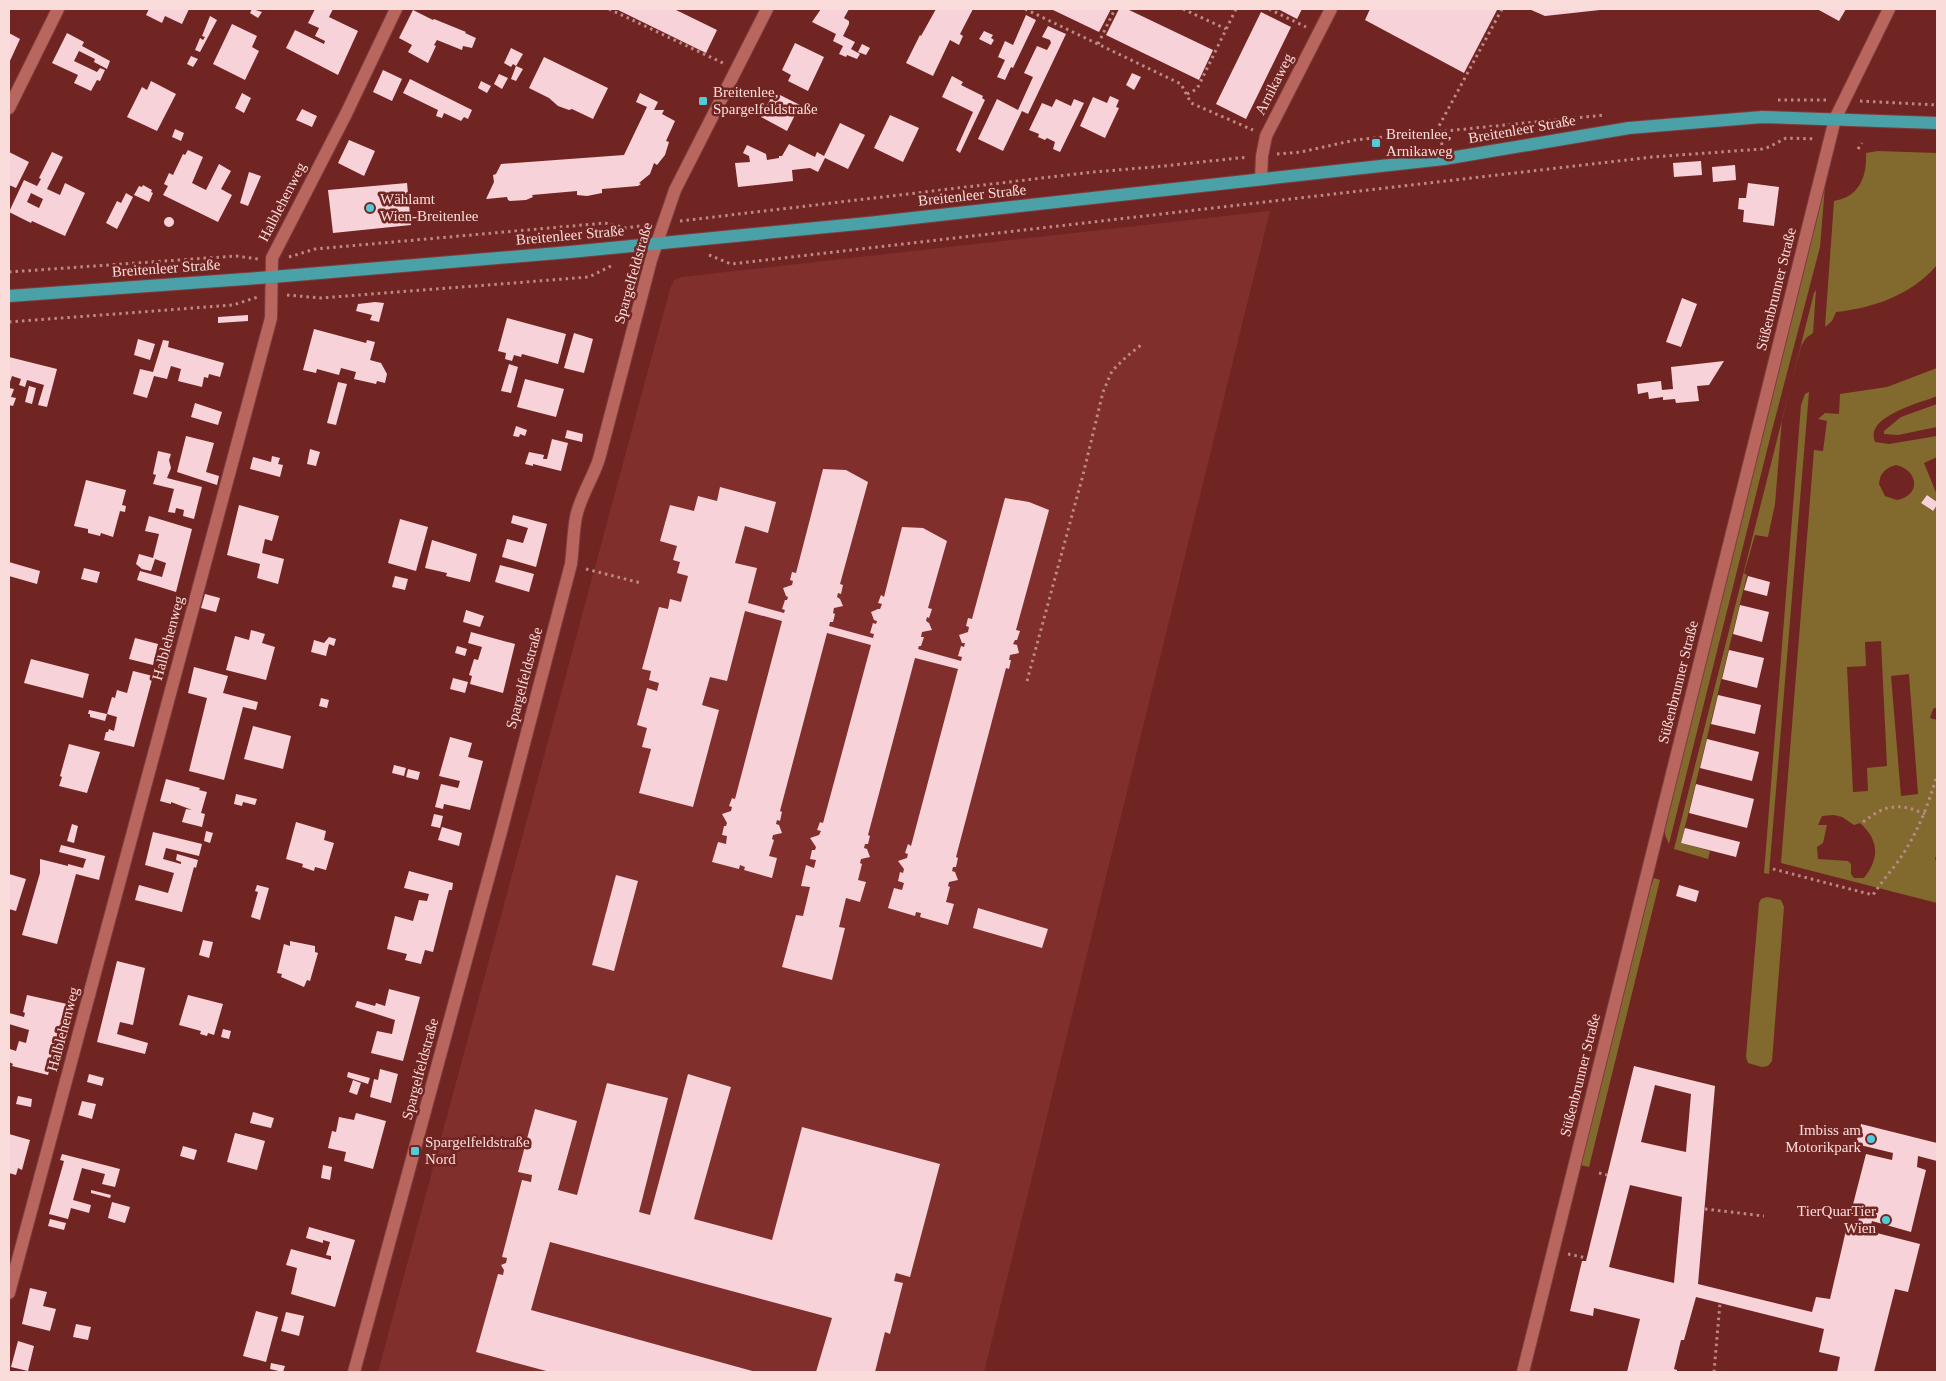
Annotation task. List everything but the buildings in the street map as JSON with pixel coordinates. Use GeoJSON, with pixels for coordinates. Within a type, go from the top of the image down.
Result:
{"type":"FeatureCollection","features":[{"type":"Feature","properties":{"kind":"main road","name":"Breitenleer Straße"},"geometry":{"type":"LineString","coordinates":[[9,296],[272,277],[570,252],[878,222],[1444,159],[1629,128],[1762,117],[1937,123]]}},
{"type":"Feature","properties":{"kind":"street"},"geometry":{"type":"LineString","coordinates":[[9,108],[58,9]]}},
{"type":"Feature","properties":{"kind":"street","name":"Halblehenweg"},"geometry":{"type":"LineString","coordinates":[[9,1293],[271,318],[272,258],[346,114],[396,9]]}},
{"type":"Feature","properties":{"kind":"street","name":"Spargelfeldstraße"},"geometry":{"type":"LineString","coordinates":[[354,1372],[502,828],[571,564],[576,518],[581,500],[594,476],[656,243],[675,190],[767,9]]}},
{"type":"Feature","properties":{"kind":"street","name":"Arnikaweg"},"geometry":{"type":"LineString","coordinates":[[1261,179],[1262,156],[1266,136],[1331,9]]}},
{"type":"Feature","properties":{"kind":"street","name":"Süßenbrunner Straße"},"geometry":{"type":"LineString","coordinates":[[1523,1372],[1835,119],[1890,9]]}},
{"type":"Feature","properties":{"kind":"path"},"geometry":{"type":"LineString","coordinates":[[609,9],[724,64]]}},
{"type":"Feature","properties":{"kind":"path"},"geometry":{"type":"LineString","coordinates":[[1025,9],[1181,84],[1191,103],[1256,131]]}},
{"type":"Feature","properties":{"kind":"path"},"geometry":{"type":"LineString","coordinates":[[1098,44],[1115,9]]}},
{"type":"Feature","properties":{"kind":"path"},"geometry":{"type":"LineString","coordinates":[[1182,9],[1226,30]]}},
{"type":"Feature","properties":{"kind":"path"},"geometry":{"type":"LineString","coordinates":[[1187,94],[1197,90],[1236,9]]}},
{"type":"Feature","properties":{"kind":"path"},"geometry":{"type":"LineString","coordinates":[[1269,9],[1309,29]]}},
{"type":"Feature","properties":{"kind":"path"},"geometry":{"type":"LineString","coordinates":[[1444,159],[1440,126],[1502,9]]}},
{"type":"Feature","properties":{"kind":"path"},"geometry":{"type":"LineString","coordinates":[[1768,101],[1808,99],[1937,105]]}},
{"type":"Feature","properties":{"kind":"path"},"geometry":{"type":"LineString","coordinates":[[1300,152],[1355,140],[1608,114]]}},
{"type":"Feature","properties":{"kind":"path"},"geometry":{"type":"LineString","coordinates":[[707,254],[731,264],[1652,157],[1762,149],[1770,147],[1786,138],[1810,138],[1828,145]]}},
{"type":"Feature","properties":{"kind":"path"},"geometry":{"type":"LineString","coordinates":[[1858,149],[1862,143]]}},
{"type":"Feature","properties":{"kind":"path"},"geometry":{"type":"LineString","coordinates":[[699,218],[1093,172],[1154,168],[1243,158]]}},
{"type":"Feature","properties":{"kind":"path"},"geometry":{"type":"LineString","coordinates":[[288,257],[315,249],[604,223],[622,227],[637,226]]}},
{"type":"Feature","properties":{"kind":"path"},"geometry":{"type":"LineString","coordinates":[[9,272],[236,256],[261,259]]}},
{"type":"Feature","properties":{"kind":"path"},"geometry":{"type":"LineString","coordinates":[[283,295],[315,298],[589,277],[619,263]]}},
{"type":"Feature","properties":{"kind":"path"},"geometry":{"type":"LineString","coordinates":[[9,322],[233,305],[264,296]]}},
{"type":"Feature","properties":{"kind":"path"},"geometry":{"type":"LineString","coordinates":[[1027,681],[1083,475],[1103,392],[1112,371],[1141,345]]}},
{"type":"Feature","properties":{"kind":"path"},"geometry":{"type":"LineString","coordinates":[[571,564],[641,583]]}},
{"type":"Feature","properties":{"kind":"path"},"geometry":{"type":"LineString","coordinates":[[1773,869],[1873,895],[1902,855],[1925,814],[1937,775]]}},
{"type":"Feature","properties":{"kind":"path"},"geometry":{"type":"LineString","coordinates":[[1864,822],[1879,810],[1888,807],[1906,808],[1925,814]]}},
{"type":"Feature","properties":{"kind":"path"},"geometry":{"type":"LineString","coordinates":[[1599,1173],[1607,1175]]}},
{"type":"Feature","properties":{"kind":"path"},"geometry":{"type":"LineString","coordinates":[[1705,1209],[1764,1216]]}},
{"type":"Feature","properties":{"kind":"path"},"geometry":{"type":"LineString","coordinates":[[1714,1372],[1720,1303]]}},
{"type":"Feature","properties":{"kind":"shaded area"},"geometry":{"type":"Polygon","coordinates":[[[1878,151],[1937,153],[1937,265],[1904,292],[1878,303],[1836,312],[1832,321],[1825,327],[1834,201],[1843,199],[1856,190],[1865,170],[1866,153],[1878,151]]]}},
{"type":"Feature","properties":{"kind":"shaded area"},"geometry":{"type":"Polygon","coordinates":[[[1825,186],[1820,247],[1771,434],[1669,844],[1665,835],[1665,829],[1825,186]]]}},
{"type":"Feature","properties":{"kind":"shaded area"},"geometry":{"type":"Polygon","coordinates":[[[1270,211],[984,1372],[378,1372],[670,289],[674,280],[682,277],[1270,211]]]}},
{"type":"Feature","properties":{"kind":"shaded area"},"geometry":{"type":"Polygon","coordinates":[[[1816,290],[1813,333],[1806,338],[1801,346],[1790,387],[1816,290]]]}},
{"type":"Feature","properties":{"kind":"shaded area"},"geometry":{"type":"Polygon","coordinates":[[[1937,368],[1937,396],[1896,412],[1878,425],[1874,433],[1875,442],[1889,444],[1937,436],[1937,457],[1924,463],[1937,495],[1937,502],[1927,495],[1921,503],[1932,511],[1937,505],[1937,707],[1933,709],[1930,718],[1937,720],[1937,855],[1935,858],[1937,864],[1937,903],[1781,863],[1814,450],[1823,451],[1827,421],[1818,419],[1825,413],[1839,414],[1840,394],[1887,387],[1937,368]],[[1896,465],[1882,474],[1879,484],[1885,496],[1897,500],[1905,498],[1913,488],[1913,477],[1904,468],[1896,465]],[[1881,641],[1865,642],[1866,666],[1847,667],[1853,792],[1868,791],[1867,768],[1887,766],[1881,641]],[[1909,674],[1891,676],[1901,796],[1918,794],[1909,674]],[[1834,815],[1822,816],[1818,825],[1827,825],[1823,843],[1817,847],[1818,859],[1848,861],[1851,864],[1851,874],[1854,878],[1864,878],[1875,857],[1874,843],[1867,830],[1860,823],[1854,825],[1842,817],[1834,815]]]}},
{"type":"Feature","properties":{"kind":"shaded area"},"geometry":{"type":"Polygon","coordinates":[[[1809,392],[1769,874],[1764,873],[1801,405],[1805,394],[1809,392]]]}},
{"type":"Feature","properties":{"kind":"shaded area"},"geometry":{"type":"Polygon","coordinates":[[[1937,404],[1937,427],[1898,435],[1884,434],[1884,431],[1901,417],[1937,404]]]}},
{"type":"Feature","properties":{"kind":"shaded area"},"geometry":{"type":"Polygon","coordinates":[[[1782,421],[1775,504],[1768,537],[1755,535],[1744,573],[1747,575],[1681,843],[1710,851],[1708,859],[1674,849],[1782,421]]]}},
{"type":"Feature","properties":{"kind":"shaded area"},"geometry":{"type":"Polygon","coordinates":[[[1654,878],[1660,880],[1589,1167],[1580,1165],[1651,886],[1654,878]]]}},
{"type":"Feature","properties":{"kind":"shaded area"},"geometry":{"type":"Polygon","coordinates":[[[1767,897],[1781,900],[1784,907],[1772,1061],[1768,1066],[1762,1067],[1748,1063],[1746,1057],[1759,903],[1761,899],[1767,897]]]}},
{"type":"Feature","properties":{"kind":"place","name":"Breitenlee, Spargelfeldstraße"},"geometry":{"type":"Point","coordinates":[703,101]}},
{"type":"Feature","properties":{"kind":"place","name":"Breitenlee, Arnikaweg"},"geometry":{"type":"Point","coordinates":[1376,143]}},
{"type":"Feature","properties":{"kind":"place","name":"Wählamt Wien-Breitenlee"},"geometry":{"type":"Point","coordinates":[370,208]}},
{"type":"Feature","properties":{"kind":"place","name":"Imbiss am Motorikpark"},"geometry":{"type":"Point","coordinates":[1871,1139]}},
{"type":"Feature","properties":{"kind":"place","name":"Spargelfeldstraße Nord"},"geometry":{"type":"Point","coordinates":[415,1151]}},
{"type":"Feature","properties":{"kind":"place","name":"TierQuarTier Wien"},"geometry":{"type":"Point","coordinates":[1886,1220]}}]}
